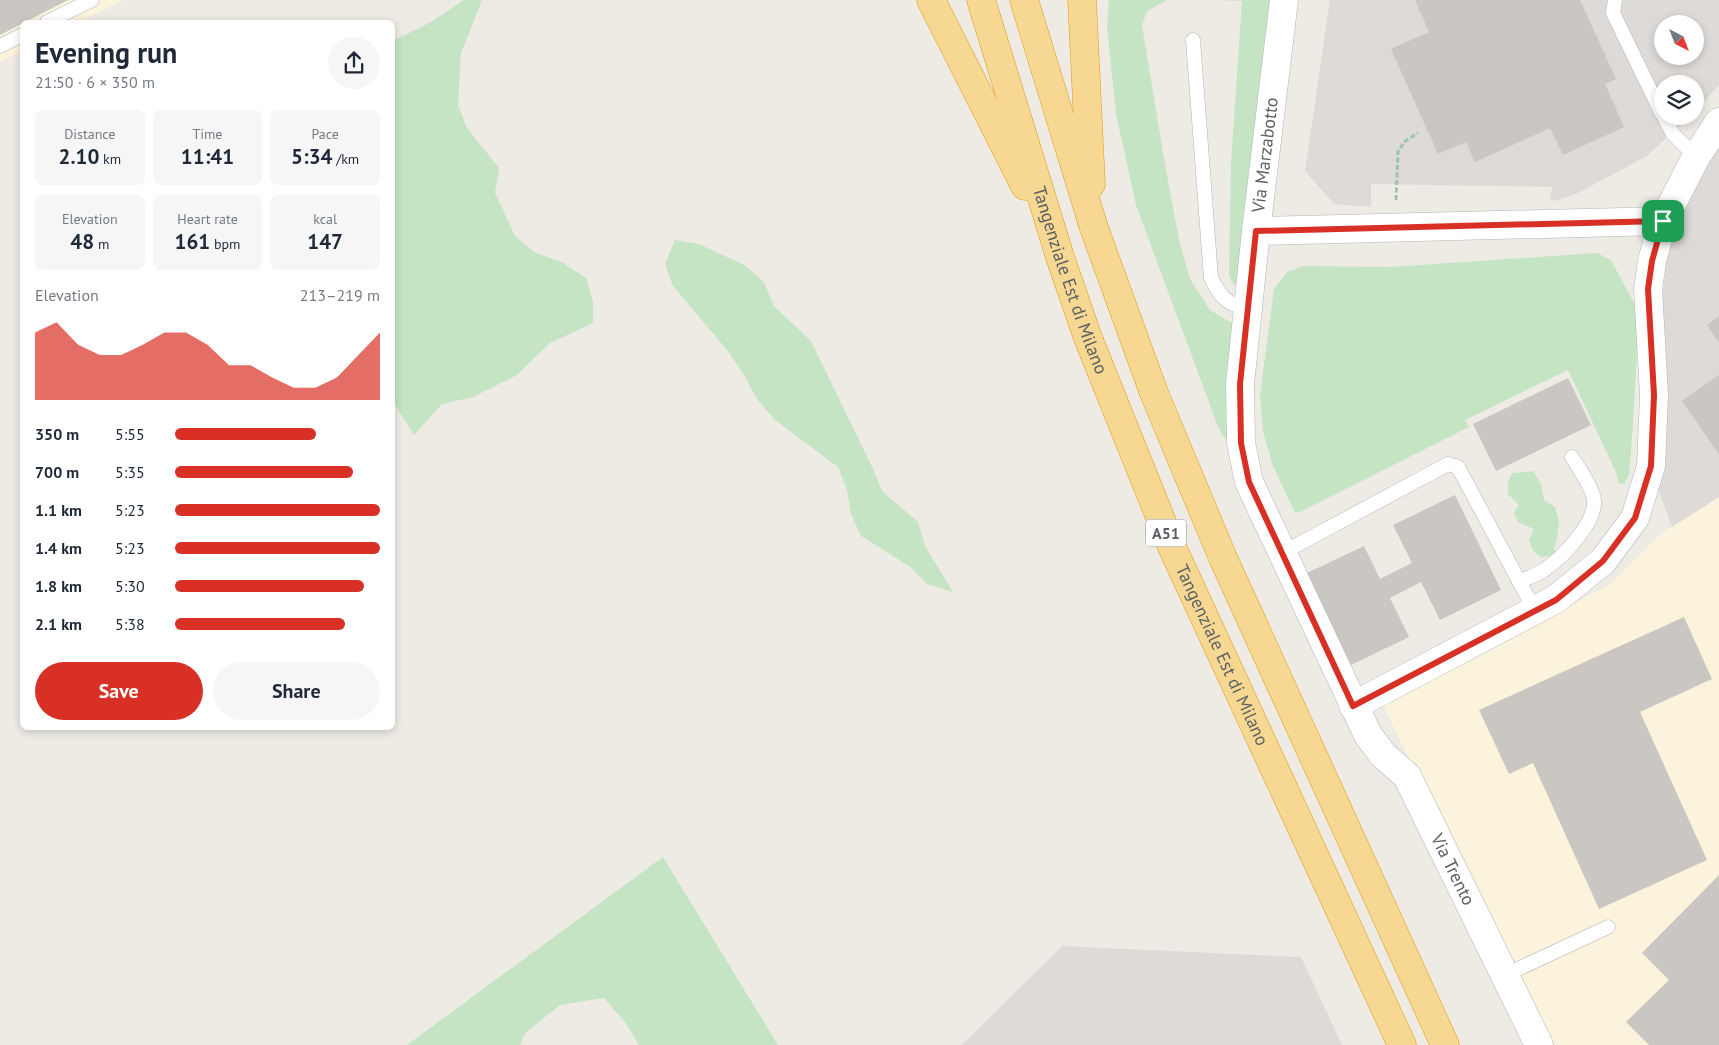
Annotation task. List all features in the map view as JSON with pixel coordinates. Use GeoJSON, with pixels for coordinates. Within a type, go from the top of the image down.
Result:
{"type":"FeatureCollection","features":[{"type":"Feature","properties":{"kind":"highway"},"geometry":{"type":"LineString","coordinates":[[931,0],[1060,257]]}},
{"type":"Feature","properties":{"kind":"highway","name":"Tangenziale Est di Milano"},"geometry":{"type":"LineString","coordinates":[[981,0],[1060,257],[1088,338],[1172,547],[1402,1045]]}},
{"type":"Feature","properties":{"kind":"highway","name":"A51"},"geometry":{"type":"LineString","coordinates":[[1024,0],[1094,228],[1154,393],[1223,558],[1445,1045]]}},
{"type":"Feature","properties":{"kind":"highway"},"geometry":{"type":"LineString","coordinates":[[1082,0],[1094,228]]}},
{"type":"Feature","properties":{"kind":"street","name":"Via Marzabotto"},"geometry":{"type":"LineString","coordinates":[[1284,0],[1256,231],[1240,384],[1241,443],[1249,482],[1353,706]]}},
{"type":"Feature","properties":{"kind":"street"},"geometry":{"type":"LineString","coordinates":[[1353,706],[1556,600],[1603,561],[1635,518],[1651,466],[1654,395],[1648,289],[1652,261],[1663,221],[1696,157],[1719,122]]}},
{"type":"Feature","properties":{"kind":"street"},"geometry":{"type":"LineString","coordinates":[[1256,231],[1663,221]]}},
{"type":"Feature","properties":{"kind":"street","name":"Via Trento"},"geometry":{"type":"LineString","coordinates":[[1353,706],[1368,735],[1383,755],[1407,776],[1539,1045]]}},
{"type":"Feature","properties":{"kind":"lane"},"geometry":{"type":"LineString","coordinates":[[51,20],[92,0]]}},
{"type":"Feature","properties":{"kind":"lane"},"geometry":{"type":"LineString","coordinates":[[1615,0],[1613,13],[1654,97]]}},
{"type":"Feature","properties":{"kind":"lane"},"geometry":{"type":"LineString","coordinates":[[0,46],[20,36]]}},
{"type":"Feature","properties":{"kind":"lane"},"geometry":{"type":"LineString","coordinates":[[1193,40],[1211,278],[1220,296],[1232,304],[1248,308]]}},
{"type":"Feature","properties":{"kind":"lane"},"geometry":{"type":"LineString","coordinates":[[1668,125],[1673,134],[1696,157]]}},
{"type":"Feature","properties":{"kind":"lane"},"geometry":{"type":"LineString","coordinates":[[1520,582],[1544,570],[1561,556],[1580,534],[1594,512],[1594,496],[1572,457]]}},
{"type":"Feature","properties":{"kind":"lane"},"geometry":{"type":"LineString","coordinates":[[1282,553],[1448,464],[1458,467],[1535,611]]}},
{"type":"Feature","properties":{"kind":"lane"},"geometry":{"type":"LineString","coordinates":[[1505,975],[1608,927]]}},
{"type":"Feature","properties":{"kind":"path"},"geometry":{"type":"LineString","coordinates":[[1395,228],[1398,152],[1404,142],[1418,133]]}},
{"type":"Feature","properties":{"kind":"shaded area"},"geometry":{"type":"Polygon","coordinates":[[[0,0],[123,0],[83,20],[20,20],[20,52],[0,62],[0,0]]]}},
{"type":"Feature","properties":{"kind":"shaded area"},"geometry":{"type":"Polygon","coordinates":[[[1330,0],[1719,0],[1719,85],[1704,101],[1704,75],[1654,75],[1654,125],[1680,125],[1647,156],[1578,193],[1559,200],[1550,201],[1552,187],[1371,184],[1371,207],[1334,204],[1305,171],[1330,0]]]}},
{"type":"Feature","properties":{"kind":"shaded area"},"geometry":{"type":"Polygon","coordinates":[[[1719,142],[1719,497],[1672,527],[1658,488],[1659,334],[1668,246],[1694,181],[1719,142]]]}},
{"type":"Feature","properties":{"kind":"shaded area"},"geometry":{"type":"Polygon","coordinates":[[[1719,497],[1719,1045],[1551,1045],[1381,701],[1608,586],[1661,534],[1719,497]]]}},
{"type":"Feature","properties":{"kind":"shaded area"},"geometry":{"type":"Polygon","coordinates":[[[1062,946],[1301,957],[1342,1045],[962,1045],[1062,946]]]}},
{"type":"Feature","properties":{"kind":"green space"},"geometry":{"type":"Polygon","coordinates":[[[464,0],[482,0],[461,53],[458,105],[467,128],[499,168],[495,193],[515,236],[534,252],[563,263],[586,278],[593,302],[593,323],[550,343],[517,375],[473,397],[442,404],[414,435],[395,405],[395,40],[431,22],[464,0]]]}},
{"type":"Feature","properties":{"kind":"green space"},"geometry":{"type":"Polygon","coordinates":[[[1109,0],[1167,0],[1147,11],[1142,25],[1179,240],[1190,279],[1210,310],[1230,322],[1240,323],[1231,439],[1225,439],[1217,424],[1136,205],[1116,114],[1107,26],[1109,0]]]}},
{"type":"Feature","properties":{"kind":"green space"},"geometry":{"type":"Polygon","coordinates":[[[1217,0],[1273,0],[1243,287],[1232,283],[1229,274],[1231,163],[1242,1],[1217,0]]]}},
{"type":"Feature","properties":{"kind":"green space"},"geometry":{"type":"Polygon","coordinates":[[[675,240],[699,244],[744,265],[764,282],[774,306],[811,341],[882,491],[918,522],[925,546],[953,592],[927,584],[909,566],[861,536],[851,514],[847,490],[838,467],[775,420],[757,399],[727,350],[673,286],[665,264],[675,240]]]}},
{"type":"Feature","properties":{"kind":"green space"},"geometry":{"type":"Polygon","coordinates":[[[1597,253],[1611,260],[1634,303],[1638,335],[1629,475],[1624,484],[1619,483],[1615,470],[1568,370],[1465,420],[1469,427],[1295,513],[1273,466],[1263,432],[1260,395],[1274,289],[1287,272],[1303,266],[1390,267],[1597,253]]]}},
{"type":"Feature","properties":{"kind":"green space"},"geometry":{"type":"Polygon","coordinates":[[[1533,471],[1541,484],[1544,500],[1555,507],[1559,520],[1555,552],[1552,556],[1541,557],[1533,551],[1529,540],[1534,529],[1518,522],[1514,512],[1519,505],[1508,494],[1508,483],[1512,473],[1533,471]]]}},
{"type":"Feature","properties":{"kind":"green space"},"geometry":{"type":"Polygon","coordinates":[[[663,857],[778,1045],[639,1045],[625,1022],[604,998],[560,1005],[525,1033],[520,1045],[407,1045],[663,857]]]}},
{"type":"Feature","properties":{"kind":"building"},"geometry":{"type":"Polygon","coordinates":[[[0,0],[68,0],[29,20],[20,20],[20,25],[0,35],[0,0]]]}},
{"type":"Feature","properties":{"kind":"building"},"geometry":{"type":"Polygon","coordinates":[[[1415,0],[1580,0],[1616,79],[1605,84],[1624,127],[1563,155],[1550,128],[1475,162],[1466,142],[1438,154],[1391,49],[1429,32],[1415,0]]]}},
{"type":"Feature","properties":{"kind":"building"},"geometry":{"type":"Polygon","coordinates":[[[1719,316],[1719,343],[1707,325],[1719,316]]]}},
{"type":"Feature","properties":{"kind":"building"},"geometry":{"type":"Polygon","coordinates":[[[1719,375],[1719,454],[1682,401],[1719,375]]]}},
{"type":"Feature","properties":{"kind":"building"},"geometry":{"type":"Polygon","coordinates":[[[1568,378],[1591,425],[1496,471],[1473,424],[1568,378]]]}},
{"type":"Feature","properties":{"kind":"building"},"geometry":{"type":"Polygon","coordinates":[[[1455,495],[1501,590],[1440,620],[1421,582],[1390,598],[1409,637],[1351,665],[1307,573],[1364,546],[1380,579],[1412,563],[1393,525],[1455,495]]]}},
{"type":"Feature","properties":{"kind":"building"},"geometry":{"type":"Polygon","coordinates":[[[1684,617],[1712,679],[1640,712],[1707,860],[1599,909],[1533,763],[1509,774],[1479,710],[1684,617]]]}},
{"type":"Feature","properties":{"kind":"building"},"geometry":{"type":"Polygon","coordinates":[[[1719,875],[1719,1045],[1649,1045],[1626,1022],[1669,980],[1642,953],[1719,875]]]}},
{"type":"Feature","properties":{"kind":"route"},"geometry":{"type":"LineString","coordinates":[[1663,221],[1652,261],[1648,289],[1654,395],[1651,466],[1635,518],[1603,561],[1556,600],[1353,706],[1249,482],[1241,443],[1240,384],[1256,231],[1663,221]]}}]}
